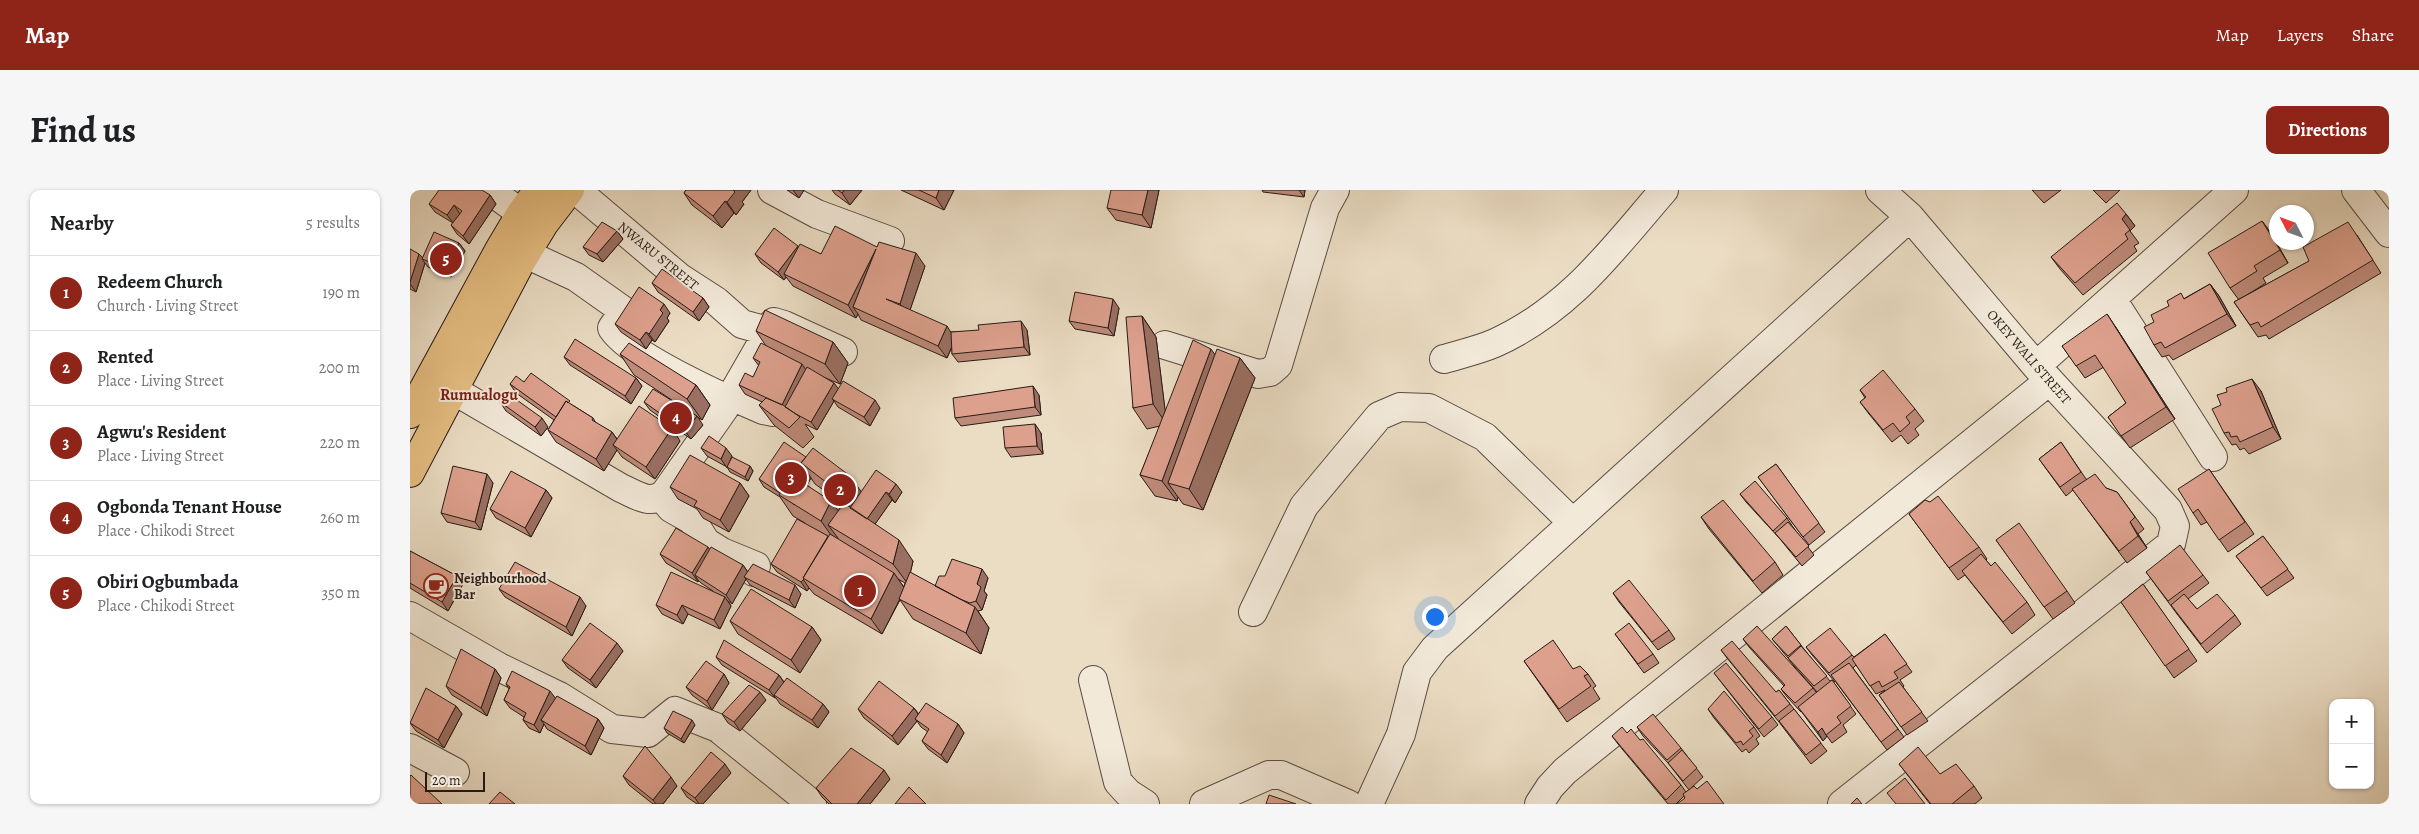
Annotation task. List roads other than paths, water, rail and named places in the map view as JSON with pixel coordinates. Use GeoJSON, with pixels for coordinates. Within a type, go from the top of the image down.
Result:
{"type":"FeatureCollection","features":[{"type":"Feature","properties":{"kind":"main road"},"geometry":{"type":"LineString","coordinates":[[414,397],[521,213],[538,190]]}},
{"type":"Feature","properties":{"kind":"main road"},"geometry":{"type":"LineString","coordinates":[[410,473],[526,254],[544,224],[570,190]]}},
{"type":"Feature","properties":{"kind":"street"},"geometry":{"type":"LineString","coordinates":[[490,190],[521,213]]}},
{"type":"Feature","properties":{"kind":"street","name":"NWARU STREET"},"geometry":{"type":"LineString","coordinates":[[576,190],[679,277],[716,300],[742,324],[767,332]]}},
{"type":"Feature","properties":{"kind":"street"},"geometry":{"type":"LineString","coordinates":[[772,190],[817,214],[890,241]]}},
{"type":"Feature","properties":{"kind":"street"},"geometry":{"type":"LineString","coordinates":[[1165,345],[1258,374],[1270,372],[1278,365],[1324,208],[1335,190]]}},
{"type":"Feature","properties":{"kind":"street"},"geometry":{"type":"LineString","coordinates":[[1444,359],[1494,343],[1556,308],[1583,283],[1664,190]]}},
{"type":"Feature","properties":{"kind":"street","name":"OKEY WALI STREET"},"geometry":{"type":"LineString","coordinates":[[1857,800],[2171,544],[2176,526],[2168,510],[2043,373],[1910,217],[1880,190]]}},
{"type":"Feature","properties":{"kind":"street"},"geometry":{"type":"LineString","coordinates":[[1539,804],[1550,787],[1565,771],[2043,373],[2112,300],[2234,190]]}},
{"type":"Feature","properties":{"kind":"street"},"geometry":{"type":"LineString","coordinates":[[2356,190],[2389,233]]}},
{"type":"Feature","properties":{"kind":"street"},"geometry":{"type":"LineString","coordinates":[[1369,804],[1401,734],[1417,672],[1435,648],[1910,217]]}},
{"type":"Feature","properties":{"kind":"street"},"geometry":{"type":"LineString","coordinates":[[526,254],[576,277],[624,311],[612,328],[620,340],[656,362],[730,398],[773,412]]}},
{"type":"Feature","properties":{"kind":"street"},"geometry":{"type":"LineString","coordinates":[[2112,300],[2213,457]]}},
{"type":"Feature","properties":{"kind":"street"},"geometry":{"type":"LineString","coordinates":[[453,390],[621,488],[650,500],[661,496],[730,398],[774,322],[843,352]]}},
{"type":"Feature","properties":{"kind":"street"},"geometry":{"type":"LineString","coordinates":[[1252,612],[1304,506],[1379,416],[1400,406],[1429,408],[1485,437],[1573,523]]}},
{"type":"Feature","properties":{"kind":"street"},"geometry":{"type":"LineString","coordinates":[[661,496],[671,508],[692,520],[706,542],[722,552],[756,566],[754,572]]}},
{"type":"Feature","properties":{"kind":"street"},"geometry":{"type":"LineString","coordinates":[[410,616],[499,668],[558,696],[612,729],[648,733],[675,711],[718,728],[812,804]]}},
{"type":"Feature","properties":{"kind":"street"},"geometry":{"type":"LineString","coordinates":[[1093,680],[1118,782],[1131,802]]}},
{"type":"Feature","properties":{"kind":"street"},"geometry":{"type":"LineString","coordinates":[[410,748],[455,772]]}},
{"type":"Feature","properties":{"kind":"street"},"geometry":{"type":"LineString","coordinates":[[1204,804],[1269,775],[1281,775],[1348,804]]}},
{"type":"Feature","properties":{"kind":"place","name":"Obiri Ogbumbada"},"geometry":{"type":"Point","coordinates":[446,259]}},
{"type":"Feature","properties":{"kind":"place","name":"Ogbonda Tenant House"},"geometry":{"type":"Point","coordinates":[676,418]}},
{"type":"Feature","properties":{"kind":"place","name":"Agwu's Resident"},"geometry":{"type":"Point","coordinates":[791,478]}},
{"type":"Feature","properties":{"kind":"place","name":"Rented"},"geometry":{"type":"Point","coordinates":[840,490]}},
{"type":"Feature","properties":{"kind":"place","name":"Neighbourhood Bar"},"geometry":{"type":"Point","coordinates":[436,586]}},
{"type":"Feature","properties":{"kind":"place","name":"Redeem Church"},"geometry":{"type":"Point","coordinates":[860,591]}},
{"type":"Feature","properties":{"kind":"district","name":"Rumualogu"},"geometry":{"type":"Point","coordinates":[479,395]}}]}
